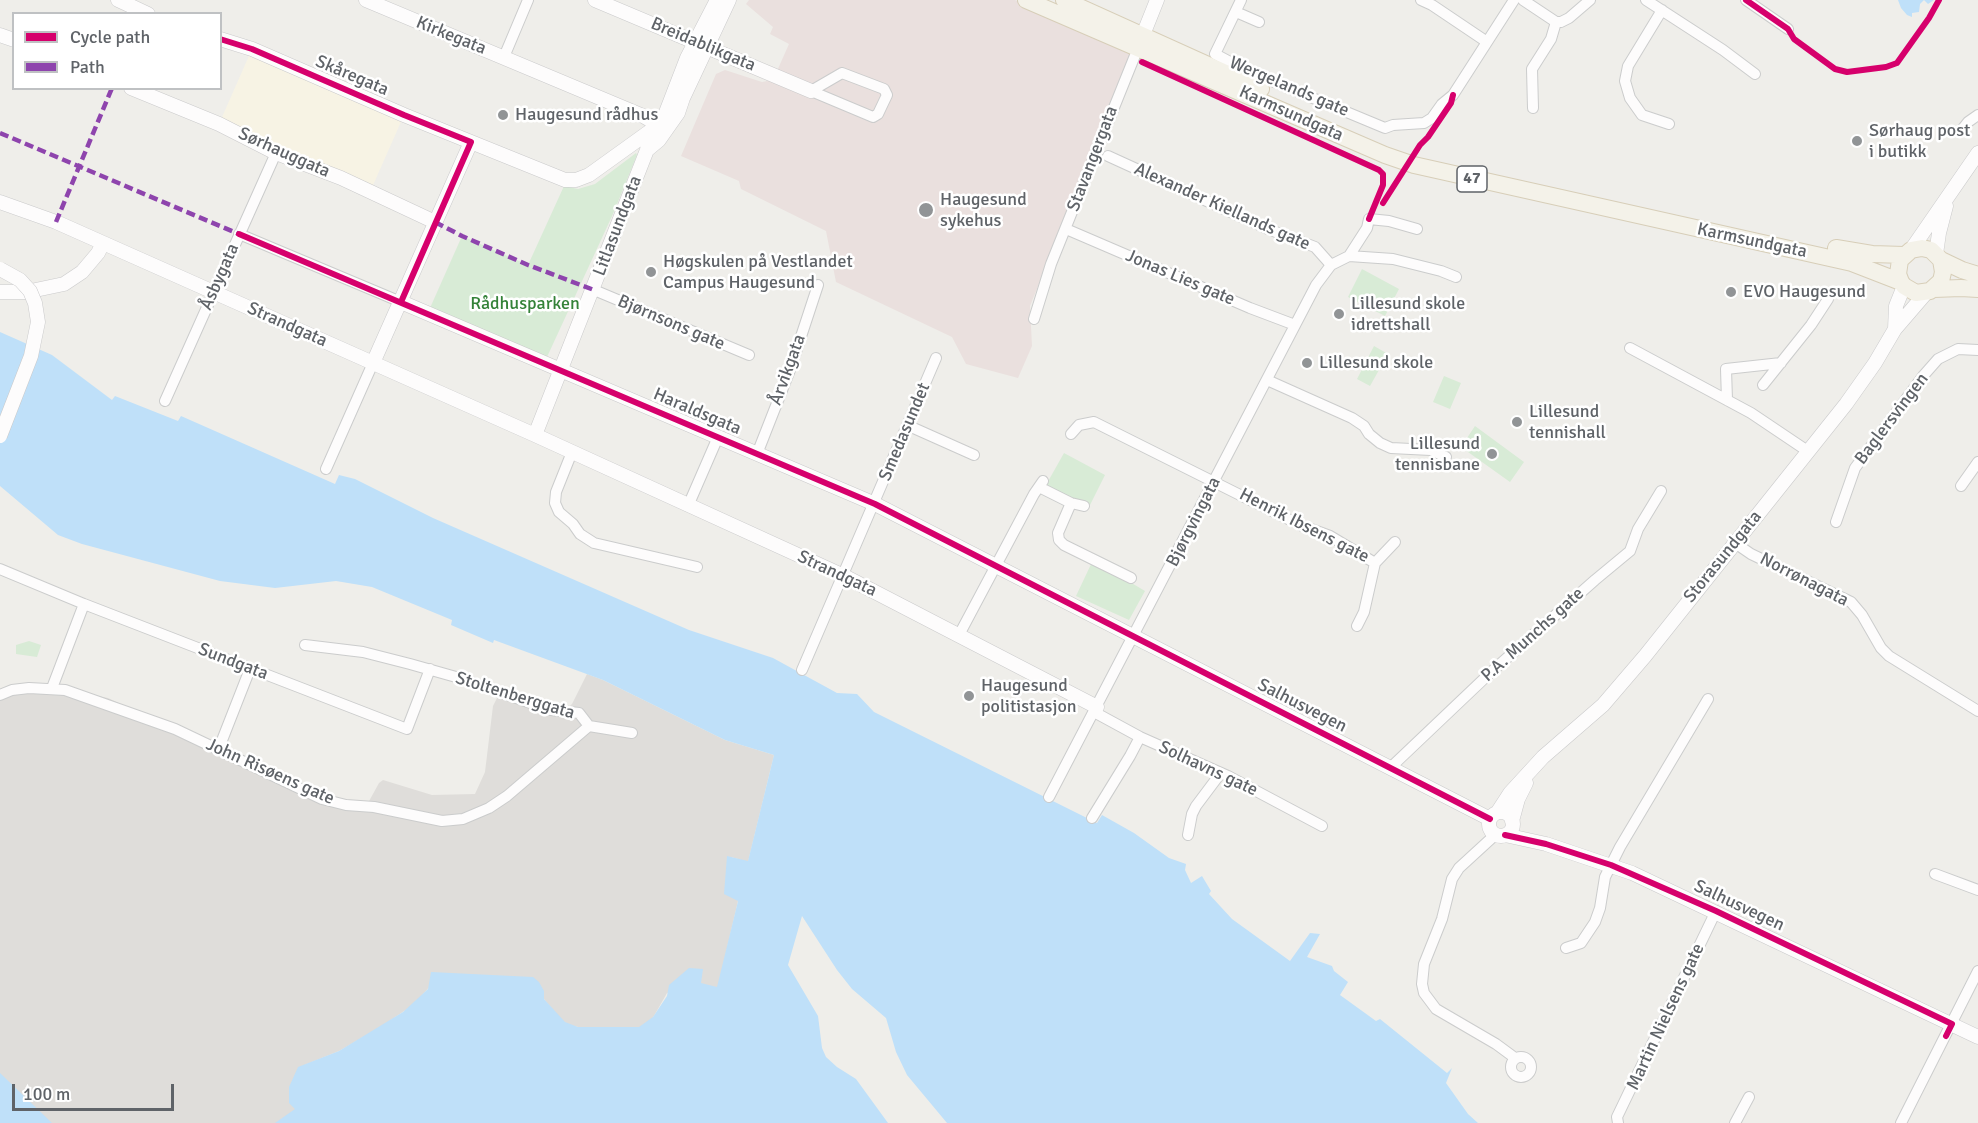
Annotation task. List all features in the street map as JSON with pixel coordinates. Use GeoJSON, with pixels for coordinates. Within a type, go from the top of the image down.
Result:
{"type":"FeatureCollection","features":[{"type":"Feature","properties":{"kind":"main road","name":"Karmsundgata"},"geometry":{"type":"LineString","coordinates":[[1026,0],[1140,42],[1428,159],[1820,245],[1856,252],[1907,253]]}},
{"type":"Feature","properties":{"kind":"main road","name":"Karmsundgata"},"geometry":{"type":"LineString","coordinates":[[1064,0],[1140,42],[1414,165],[1852,263],[1902,284]]}},
{"type":"Feature","properties":{"kind":"main road","name":"47"},"geometry":{"type":"LineString","coordinates":[[1907,253],[1922,248],[1962,270],[1978,275]]}},
{"type":"Feature","properties":{"kind":"main road"},"geometry":{"type":"LineString","coordinates":[[1902,284],[1898,268],[1907,253]]}},
{"type":"Feature","properties":{"kind":"main road"},"geometry":{"type":"LineString","coordinates":[[1930,291],[1941,281],[1943,275],[1939,257]]}},
{"type":"Feature","properties":{"kind":"main road","name":"47"},"geometry":{"type":"LineString","coordinates":[[1902,284],[1916,293],[1961,288],[1978,290]]}},
{"type":"Feature","properties":{"kind":"street"},"geometry":{"type":"LineString","coordinates":[[118,0],[147,10]]}},
{"type":"Feature","properties":{"kind":"street","name":"Kirkegata"},"geometry":{"type":"LineString","coordinates":[[366,0],[658,123]]}},
{"type":"Feature","properties":{"kind":"street"},"geometry":{"type":"LineString","coordinates":[[504,57],[528,0]]}},
{"type":"Feature","properties":{"kind":"street","name":"Breidablikgata"},"geometry":{"type":"LineString","coordinates":[[595,0],[702,44],[811,91],[873,117],[878,114],[887,95],[884,89],[842,73],[811,91]]}},
{"type":"Feature","properties":{"kind":"street","name":"Litlasundgata"},"geometry":{"type":"LineString","coordinates":[[647,150],[659,140],[678,112],[717,0]]}},
{"type":"Feature","properties":{"kind":"street","name":"Litlasundgata"},"geometry":{"type":"LineString","coordinates":[[535,435],[658,123],[687,58],[702,44],[729,0]]}},
{"type":"Feature","properties":{"kind":"street","name":"Stavangergata"},"geometry":{"type":"LineString","coordinates":[[1034,319],[1051,264],[1157,0]]}},
{"type":"Feature","properties":{"kind":"street","name":"Wergelands gate"},"geometry":{"type":"LineString","coordinates":[[1241,0],[1215,54],[1243,69],[1385,128],[1393,125],[1424,123],[1432,118],[1442,104],[1452,96],[1487,42]]}},
{"type":"Feature","properties":{"kind":"street"},"geometry":{"type":"LineString","coordinates":[[1421,0],[1487,42],[1514,0]]}},
{"type":"Feature","properties":{"kind":"street"},"geometry":{"type":"LineString","coordinates":[[1523,0],[1556,22],[1569,18],[1590,0]]}},
{"type":"Feature","properties":{"kind":"street"},"geometry":{"type":"LineString","coordinates":[[1646,0],[1723,50],[1755,74]]}},
{"type":"Feature","properties":{"kind":"street"},"geometry":{"type":"LineString","coordinates":[[1746,0],[1788,29]]}},
{"type":"Feature","properties":{"kind":"street"},"geometry":{"type":"LineString","coordinates":[[1662,10],[1628,66],[1625,81],[1630,98],[1642,115],[1669,124]]}},
{"type":"Feature","properties":{"kind":"street"},"geometry":{"type":"LineString","coordinates":[[1236,12],[1259,22]]}},
{"type":"Feature","properties":{"kind":"street"},"geometry":{"type":"LineString","coordinates":[[1533,108],[1532,69],[1551,39],[1556,22]]}},
{"type":"Feature","properties":{"kind":"street","name":"Skåregata"},"geometry":{"type":"LineString","coordinates":[[222,40],[252,49],[555,177],[576,180],[589,175],[658,123]]}},
{"type":"Feature","properties":{"kind":"street","name":"Sørhauggata"},"geometry":{"type":"LineString","coordinates":[[136,90],[219,124],[276,153],[341,178],[435,222]]}},
{"type":"Feature","properties":{"kind":"street","name":"Litlasundgata"},"geometry":{"type":"LineString","coordinates":[[658,123],[674,109],[682,98]]}},
{"type":"Feature","properties":{"kind":"street"},"geometry":{"type":"LineString","coordinates":[[1960,132],[1978,115]]}},
{"type":"Feature","properties":{"kind":"street"},"geometry":{"type":"LineString","coordinates":[[326,470],[471,142]]}},
{"type":"Feature","properties":{"kind":"street","name":"Åsbygata"},"geometry":{"type":"LineString","coordinates":[[165,402],[276,153]]}},
{"type":"Feature","properties":{"kind":"street"},"geometry":{"type":"LineString","coordinates":[[1907,253],[1978,153]]}},
{"type":"Feature","properties":{"kind":"street","name":"Alexander Kiellands gate"},"geometry":{"type":"LineString","coordinates":[[1108,156],[1268,229],[1315,247],[1331,265]]}},
{"type":"Feature","properties":{"kind":"street"},"geometry":{"type":"LineString","coordinates":[[1939,257],[1939,233],[1948,198]]}},
{"type":"Feature","properties":{"kind":"street","name":"Strandgata"},"geometry":{"type":"LineString","coordinates":[[0,202],[56,222],[535,435],[844,576],[959,635],[1096,710]]}},
{"type":"Feature","properties":{"kind":"street"},"geometry":{"type":"LineString","coordinates":[[1417,229],[1389,221],[1369,219],[1367,228],[1349,256],[1393,259],[1456,277]]}},
{"type":"Feature","properties":{"kind":"street","name":"Jonas Lies gate"},"geometry":{"type":"LineString","coordinates":[[1066,229],[1249,308],[1295,324]]}},
{"type":"Feature","properties":{"kind":"street","name":"Haraldsgata"},"geometry":{"type":"LineString","coordinates":[[239,234],[875,504],[1132,636]]}},
{"type":"Feature","properties":{"kind":"street"},"geometry":{"type":"LineString","coordinates":[[0,292],[26,292],[64,284],[74,279],[90,265],[103,243]]}},
{"type":"Feature","properties":{"kind":"street","name":"Bjørgvingata"},"geometry":{"type":"LineString","coordinates":[[1049,797],[1316,285],[1331,265],[1349,256]]}},
{"type":"Feature","properties":{"kind":"street"},"geometry":{"type":"LineString","coordinates":[[0,269],[20,280],[30,291],[35,303],[38,322],[31,356],[0,436]]}},
{"type":"Feature","properties":{"kind":"street","name":"Storasundgata"},"geometry":{"type":"LineString","coordinates":[[1895,329],[1896,306],[1902,284]]}},
{"type":"Feature","properties":{"kind":"street","name":"Årvikgata"},"geometry":{"type":"LineString","coordinates":[[757,454],[790,370],[818,285]]}},
{"type":"Feature","properties":{"kind":"street","name":"Bjørnsons gate"},"geometry":{"type":"LineString","coordinates":[[594,290],[749,355]]}},
{"type":"Feature","properties":{"kind":"street","name":"Storasundgata"},"geometry":{"type":"LineString","coordinates":[[1493,816],[1510,793],[1556,745],[1603,705],[1622,684],[1809,452],[1864,380],[1895,329],[1930,291]]}},
{"type":"Feature","properties":{"kind":"street"},"geometry":{"type":"LineString","coordinates":[[1763,385],[1811,325],[1828,299]]}},
{"type":"Feature","properties":{"kind":"street"},"geometry":{"type":"LineString","coordinates":[[1630,348],[1727,400],[1809,452]]}},
{"type":"Feature","properties":{"kind":"street","name":"Baglersvingen"},"geometry":{"type":"LineString","coordinates":[[1836,522],[1855,468],[1923,376],[1938,358],[1958,349],[1978,350]]}},
{"type":"Feature","properties":{"kind":"street","name":"Smedasundet"},"geometry":{"type":"LineString","coordinates":[[802,670],[909,426],[936,358]]}},
{"type":"Feature","properties":{"kind":"street"},"geometry":{"type":"LineString","coordinates":[[1727,400],[1726,369],[1781,363]]}},
{"type":"Feature","properties":{"kind":"street"},"geometry":{"type":"LineString","coordinates":[[1267,380],[1352,418],[1364,426],[1369,434],[1380,443],[1391,448],[1431,450],[1446,457]]}},
{"type":"Feature","properties":{"kind":"street","name":"Henrik Ibsens gate"},"geometry":{"type":"LineString","coordinates":[[1071,434],[1079,425],[1094,422],[1300,525],[1330,536],[1375,562],[1395,542]]}},
{"type":"Feature","properties":{"kind":"street"},"geometry":{"type":"LineString","coordinates":[[909,426],[974,455]]}},
{"type":"Feature","properties":{"kind":"street"},"geometry":{"type":"LineString","coordinates":[[688,506],[718,437]]}},
{"type":"Feature","properties":{"kind":"street"},"geometry":{"type":"LineString","coordinates":[[572,452],[556,492],[555,503],[559,512],[573,524],[580,534],[594,543],[697,567]]}},
{"type":"Feature","properties":{"kind":"street"},"geometry":{"type":"LineString","coordinates":[[1961,486],[1978,462]]}},
{"type":"Feature","properties":{"kind":"street"},"geometry":{"type":"LineString","coordinates":[[959,635],[1041,484],[1071,503],[1084,506]]}},
{"type":"Feature","properties":{"kind":"street","name":"P.A. Munchs gate"},"geometry":{"type":"LineString","coordinates":[[1390,768],[1498,666],[1630,551],[1638,529],[1661,491]]}},
{"type":"Feature","properties":{"kind":"street"},"geometry":{"type":"LineString","coordinates":[[1071,503],[1058,534],[1059,540],[1064,545],[1131,578]]}},
{"type":"Feature","properties":{"kind":"street","name":"Norrønagata"},"geometry":{"type":"LineString","coordinates":[[1735,543],[1751,554],[1851,602],[1862,615],[1881,648],[1890,656],[1978,711]]}},
{"type":"Feature","properties":{"kind":"street"},"geometry":{"type":"LineString","coordinates":[[1357,626],[1364,612],[1375,562]]}},
{"type":"Feature","properties":{"kind":"street","name":"Sundgata"},"geometry":{"type":"LineString","coordinates":[[0,569],[84,604],[407,729],[430,669]]}},
{"type":"Feature","properties":{"kind":"street"},"geometry":{"type":"LineString","coordinates":[[52,688],[84,604]]}},
{"type":"Feature","properties":{"kind":"street","name":"Salhusvegen"},"geometry":{"type":"LineString","coordinates":[[1132,636],[1390,768],[1493,816],[1505,813],[1506,828],[1611,865],[1716,911],[1978,1037]]}},
{"type":"Feature","properties":{"kind":"street","name":"Stoltenberggata"},"geometry":{"type":"LineString","coordinates":[[305,645],[363,652],[430,669],[551,710],[579,713],[590,726],[632,733]]}},
{"type":"Feature","properties":{"kind":"street"},"geometry":{"type":"LineString","coordinates":[[219,748],[250,669]]}},
{"type":"Feature","properties":{"kind":"street","name":"John Risøens gate"},"geometry":{"type":"LineString","coordinates":[[0,695],[12,690],[52,688],[97,699],[219,748],[322,799],[442,821],[463,819],[489,808],[507,796],[590,726]]}},
{"type":"Feature","properties":{"kind":"street"},"geometry":{"type":"LineString","coordinates":[[1566,948],[1581,943],[1595,922],[1600,908],[1605,877],[1611,865],[1641,808],[1708,699]]}},
{"type":"Feature","properties":{"kind":"street","name":"Solhavns gate"},"geometry":{"type":"LineString","coordinates":[[1096,710],[1140,736],[1323,826]]}},
{"type":"Feature","properties":{"kind":"street"},"geometry":{"type":"LineString","coordinates":[[1092,818],[1140,736]]}},
{"type":"Feature","properties":{"kind":"street","name":"Storasundgata"},"geometry":{"type":"LineString","coordinates":[[1506,828],[1532,770]]}},
{"type":"Feature","properties":{"kind":"street"},"geometry":{"type":"LineString","coordinates":[[1188,835],[1196,806],[1220,774]]}},
{"type":"Feature","properties":{"kind":"street"},"geometry":{"type":"LineString","coordinates":[[1493,816],[1489,826],[1506,828]]}},
{"type":"Feature","properties":{"kind":"street"},"geometry":{"type":"LineString","coordinates":[[1506,828],[1459,868],[1452,879],[1442,919],[1424,964],[1422,984],[1424,993],[1436,1009],[1496,1044],[1515,1058]]}},
{"type":"Feature","properties":{"kind":"street"},"geometry":{"type":"LineString","coordinates":[[1935,874],[1978,890]]}},
{"type":"Feature","properties":{"kind":"street","name":"Martin Nielsens gate"},"geometry":{"type":"LineString","coordinates":[[1618,1123],[1617,1117],[1716,911]]}},
{"type":"Feature","properties":{"kind":"street"},"geometry":{"type":"LineString","coordinates":[[1901,1123],[1978,971]]}},
{"type":"Feature","properties":{"kind":"street"},"geometry":{"type":"LineString","coordinates":[[1735,1123],[1749,1097]]}},
{"type":"Feature","properties":{"kind":"shaded area","name":"Haugesund sykehus"},"geometry":{"type":"Polygon","coordinates":[[[749,0],[1015,0],[1133,50],[1030,306],[1032,346],[1018,378],[966,364],[952,337],[836,282],[826,231],[741,189],[739,181],[681,156],[716,74],[725,70],[762,82],[773,80],[789,44],[770,34],[773,27],[746,4],[749,0]]]}},
{"type":"Feature","properties":{"kind":"shaded area"},"geometry":{"type":"Polygon","coordinates":[[[252,49],[404,115],[370,192],[219,124],[252,49]]]}},
{"type":"Feature","properties":{"kind":"shaded area"},"geometry":{"type":"Polygon","coordinates":[[[587,674],[725,740],[774,755],[748,862],[731,857],[738,901],[718,987],[667,993],[646,1030],[578,1027],[564,1024],[544,999],[430,986],[416,1003],[379,1028],[339,1051],[302,1066],[299,1110],[279,1123],[50,1123],[0,1074],[0,691],[49,686],[108,698],[172,728],[213,740],[235,750],[251,767],[332,801],[368,803],[383,780],[432,795],[475,794],[485,772],[493,706],[498,696],[560,715],[572,704],[587,674]]]}},
{"type":"Feature","properties":{"kind":"green space","name":"Rådhusparken"},"geometry":{"type":"Polygon","coordinates":[[[636,153],[613,214],[547,357],[430,308],[462,236],[528,265],[564,186],[578,189],[595,184],[636,153]]]}},
{"type":"Feature","properties":{"kind":"green space"},"geometry":{"type":"Polygon","coordinates":[[[1362,269],[1399,289],[1385,316],[1348,297],[1362,269]]]}},
{"type":"Feature","properties":{"kind":"green space"},"geometry":{"type":"Polygon","coordinates":[[[1374,346],[1388,354],[1370,386],[1357,379],[1374,346]]]}},
{"type":"Feature","properties":{"kind":"green space"},"geometry":{"type":"Polygon","coordinates":[[[1444,376],[1461,383],[1450,409],[1433,402],[1444,376]]]}},
{"type":"Feature","properties":{"kind":"green space","name":"Lillesund tennisbane"},"geometry":{"type":"Polygon","coordinates":[[[1475,426],[1524,462],[1510,482],[1461,447],[1475,426]]]}},
{"type":"Feature","properties":{"kind":"green space"},"geometry":{"type":"Polygon","coordinates":[[[1064,453],[1105,475],[1090,505],[1046,485],[1064,453]]]}},
{"type":"Feature","properties":{"kind":"green space"},"geometry":{"type":"Polygon","coordinates":[[[1093,560],[1145,591],[1129,620],[1076,596],[1093,560]]]}},
{"type":"Feature","properties":{"kind":"green space"},"geometry":{"type":"Polygon","coordinates":[[[29,641],[41,645],[37,657],[16,654],[16,645],[29,641]]]}},
{"type":"Feature","properties":{"kind":"water"},"geometry":{"type":"Polygon","coordinates":[[[1898,0],[1924,0],[1920,4],[1919,12],[1912,13],[1912,17],[1901,8],[1898,0]]]}},
{"type":"Feature","properties":{"kind":"water"},"geometry":{"type":"Polygon","coordinates":[[[0,332],[52,355],[112,400],[115,396],[178,421],[181,416],[335,484],[339,475],[355,479],[433,518],[689,630],[773,658],[837,693],[857,694],[874,712],[1097,823],[1102,815],[1134,833],[1169,858],[1186,864],[1185,870],[1191,883],[1202,876],[1211,891],[1209,894],[1232,919],[1290,961],[1310,933],[1320,934],[1307,957],[1332,966],[1334,971],[1348,982],[1340,995],[1376,1021],[1380,1019],[1447,1073],[1452,1068],[1446,1083],[1468,1114],[1478,1123],[947,1123],[907,1075],[896,1052],[886,1018],[852,989],[802,916],[788,965],[818,1016],[822,1048],[826,1057],[856,1079],[888,1123],[275,1123],[295,1109],[289,1103],[289,1087],[298,1067],[339,1051],[403,1012],[428,989],[431,972],[533,977],[544,991],[544,999],[565,1022],[578,1027],[639,1027],[653,1017],[667,996],[669,985],[689,968],[703,969],[701,983],[717,987],[738,901],[724,894],[727,856],[748,861],[774,755],[725,740],[603,680],[494,640],[493,643],[451,625],[452,620],[372,587],[336,581],[275,588],[220,581],[82,544],[58,535],[0,486],[0,332]]]}},
{"type":"Feature","properties":{"kind":"water"},"geometry":{"type":"Polygon","coordinates":[[[0,1073],[52,1123],[0,1123],[0,1073]]]}},
{"type":"Feature","properties":{"kind":"marked path"},"geometry":{"type":"LineString","coordinates":[[56,222],[111,90]]}},
{"type":"Feature","properties":{"kind":"marked path"},"geometry":{"type":"LineString","coordinates":[[0,133],[239,234]]}},
{"type":"Feature","properties":{"kind":"marked path"},"geometry":{"type":"LineString","coordinates":[[435,222],[528,265],[594,290]]}},
{"type":"Feature","properties":{"kind":"cycle path"},"geometry":{"type":"LineString","coordinates":[[1746,0],[1788,29],[1794,39],[1835,69],[1847,72],[1886,67],[1897,63],[1939,0]]}},
{"type":"Feature","properties":{"kind":"cycle path"},"geometry":{"type":"LineString","coordinates":[[222,40],[252,49],[471,142],[401,302]]}},
{"type":"Feature","properties":{"kind":"cycle path"},"geometry":{"type":"LineString","coordinates":[[1142,62],[1379,170],[1383,174],[1383,185],[1369,219]]}},
{"type":"Feature","properties":{"kind":"cycle path"},"geometry":{"type":"LineString","coordinates":[[1383,203],[1420,145],[1451,103],[1453,95]]}},
{"type":"Feature","properties":{"kind":"cycle path"},"geometry":{"type":"LineString","coordinates":[[239,234],[875,504],[1490,819]]}},
{"type":"Feature","properties":{"kind":"cycle path"},"geometry":{"type":"LineString","coordinates":[[1505,835],[1546,844],[1611,865],[1716,911],[1952,1024],[1946,1036]]}},
{"type":"Feature","properties":{"kind":"place","name":"Haugesund rådhus"},"geometry":{"type":"Point","coordinates":[503,115]}},
{"type":"Feature","properties":{"kind":"place","name":"Sørhaug post i butikk"},"geometry":{"type":"Point","coordinates":[1857,141]}},
{"type":"Feature","properties":{"kind":"place","name":"Haugesund sykehus"},"geometry":{"type":"Point","coordinates":[926,210]}},
{"type":"Feature","properties":{"kind":"place","name":"Høgskulen på Vestlandet Campus Haugesund"},"geometry":{"type":"Point","coordinates":[651,272]}},
{"type":"Feature","properties":{"kind":"place","name":"EVO Haugesund"},"geometry":{"type":"Point","coordinates":[1731,292]}},
{"type":"Feature","properties":{"kind":"place","name":"Lillesund skole idrettshall"},"geometry":{"type":"Point","coordinates":[1339,314]}},
{"type":"Feature","properties":{"kind":"place","name":"Lillesund skole"},"geometry":{"type":"Point","coordinates":[1307,363]}},
{"type":"Feature","properties":{"kind":"place","name":"Lillesund tennishall"},"geometry":{"type":"Point","coordinates":[1517,422]}},
{"type":"Feature","properties":{"kind":"place","name":"Lillesund tennisbane"},"geometry":{"type":"Point","coordinates":[1492,454]}},
{"type":"Feature","properties":{"kind":"place","name":"Haugesund politistasjon"},"geometry":{"type":"Point","coordinates":[969,696]}}]}
